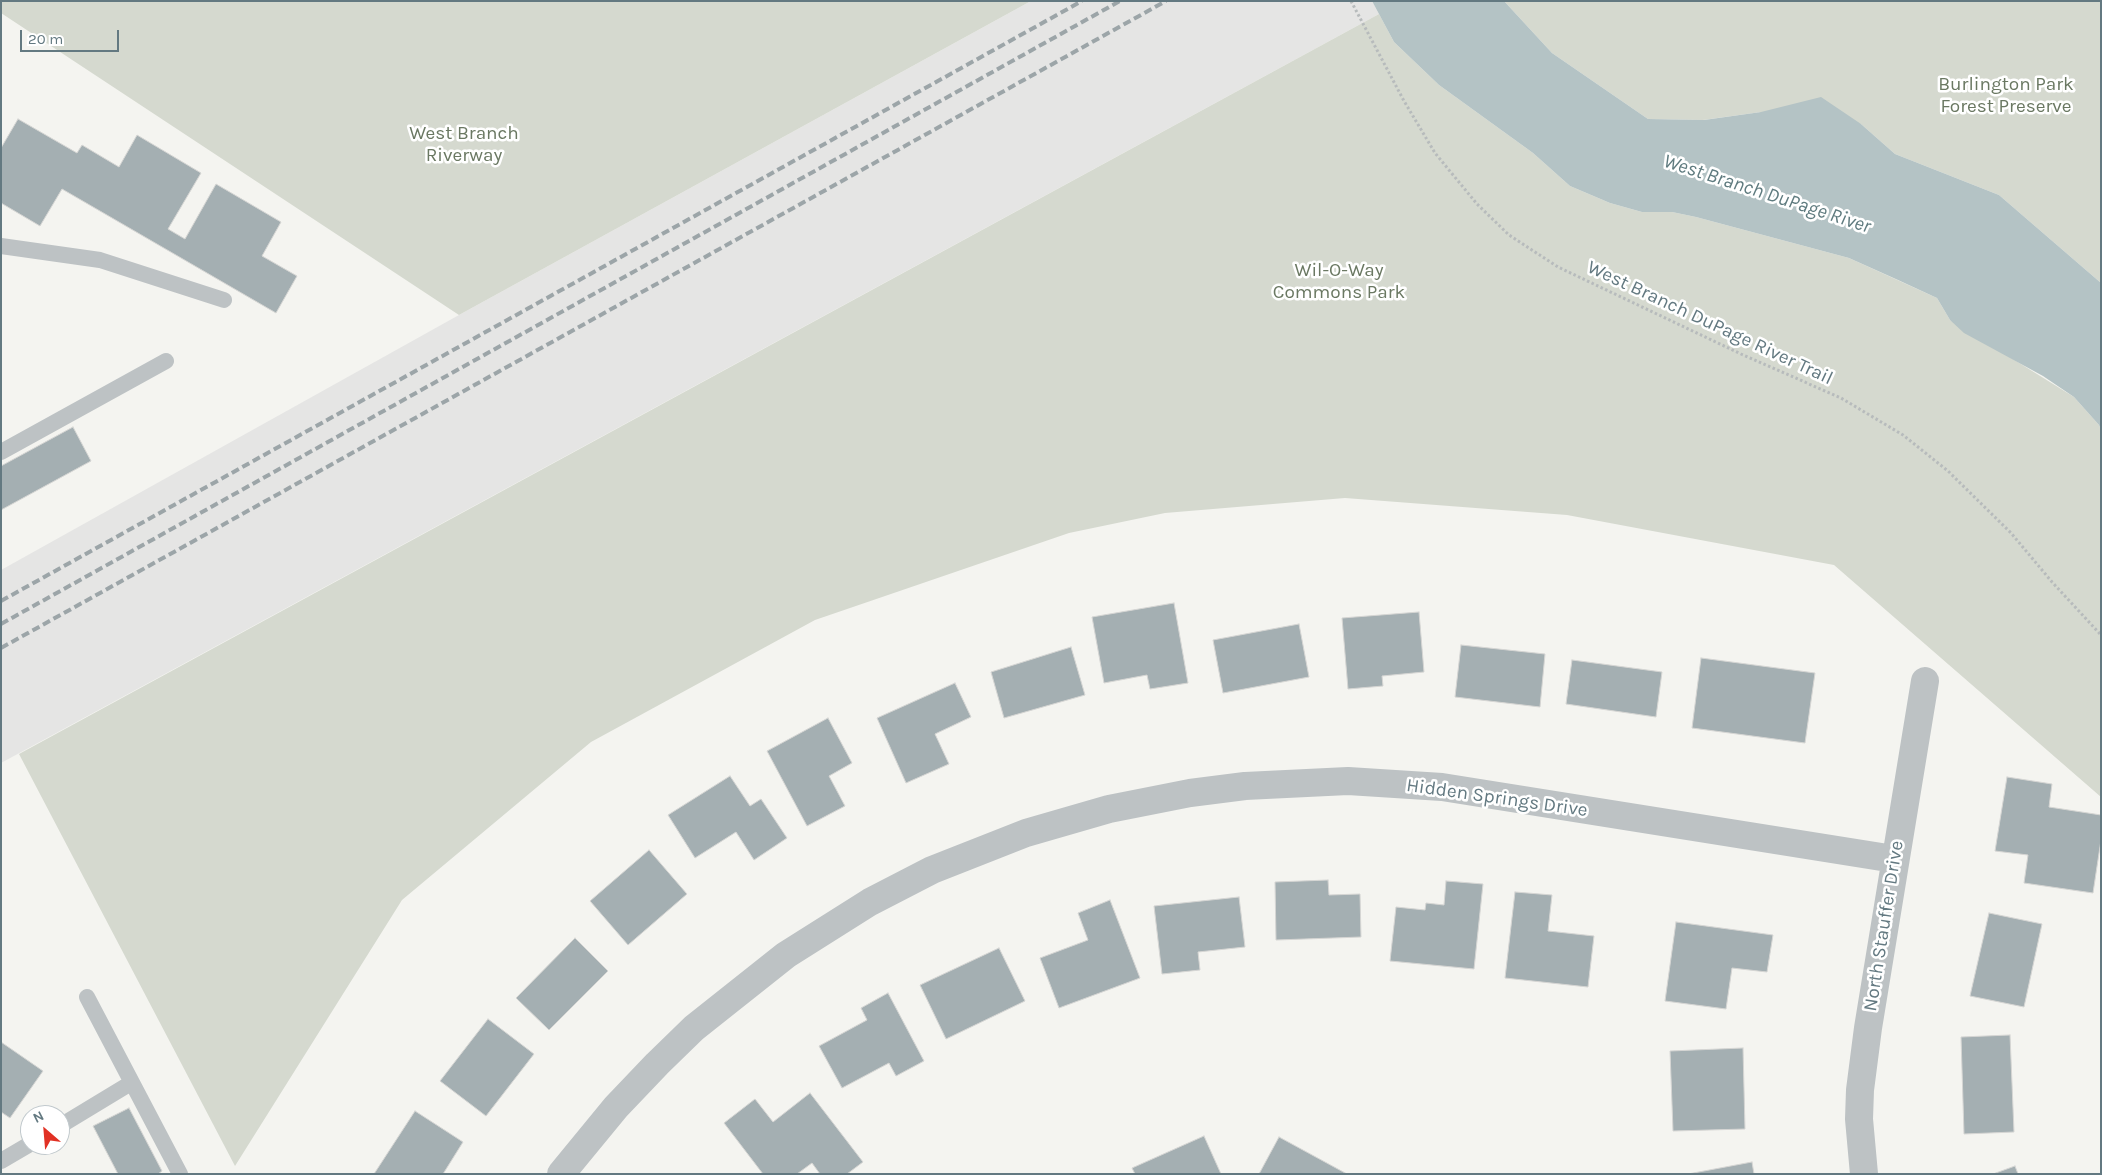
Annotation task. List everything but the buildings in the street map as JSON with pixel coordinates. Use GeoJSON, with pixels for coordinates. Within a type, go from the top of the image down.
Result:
{"type":"FeatureCollection","features":[{"type":"Feature","properties":{"kind":"street","name":"North Stauffer Drive"},"geometry":{"type":"LineString","coordinates":[[1864,1174],[1859,1119],[1860,1090],[1894,859],[1925,680]]}},
{"type":"Feature","properties":{"kind":"street","name":"Hidden Springs Drive"},"geometry":{"type":"LineString","coordinates":[[561,1174],[616,1107],[657,1064],[694,1028],[786,955],[870,902],[932,870],[1026,833],[1109,809],[1190,793],[1245,786],[1348,781],[1433,786],[1894,859]]}},
{"type":"Feature","properties":{"kind":"lane"},"geometry":{"type":"LineString","coordinates":[[1,246],[100,260],[224,300]]}},
{"type":"Feature","properties":{"kind":"lane"},"geometry":{"type":"LineString","coordinates":[[1,452],[166,361]]}},
{"type":"Feature","properties":{"kind":"lane"},"geometry":{"type":"LineString","coordinates":[[87,997],[180,1174]]}},
{"type":"Feature","properties":{"kind":"lane"},"geometry":{"type":"LineString","coordinates":[[70,1120],[131,1082]]}},
{"type":"Feature","properties":{"kind":"lane"},"geometry":{"type":"LineString","coordinates":[[1,1161],[20,1150]]}},
{"type":"Feature","properties":{"kind":"path","name":"West Branch DuPage River Trail"},"geometry":{"type":"LineString","coordinates":[[1351,1],[1404,101],[1435,153],[1477,204],[1509,235],[1558,267],[1741,354],[1841,398],[1903,435],[1948,471],[2011,533],[2052,582],[2101,635]]}},
{"type":"Feature","properties":{"kind":"shaded area"},"geometry":{"type":"Polygon","coordinates":[[[1031,1],[1372,1],[1379,14],[1,763],[1,570],[459,315],[1031,1]]]}},
{"type":"Feature","properties":{"kind":"green space","name":"West Branch Riverway"},"geometry":{"type":"Polygon","coordinates":[[[1,1],[1031,1],[459,315],[1,13],[1,1]]]}},
{"type":"Feature","properties":{"kind":"green space","name":"Burlington Park Forest Preserve"},"geometry":{"type":"Polygon","coordinates":[[[1504,1],[2101,1],[2101,283],[1999,195],[1895,154],[1861,124],[1761,112],[1703,120],[1648,119],[1552,53],[1504,1]]]}},
{"type":"Feature","properties":{"kind":"green space","name":"Wil-O-Way Commons Park"},"geometry":{"type":"Polygon","coordinates":[[[1379,14],[1394,42],[1439,85],[1533,153],[1570,186],[1610,203],[1642,212],[1672,212],[1696,217],[1849,258],[1937,298],[1950,320],[2074,397],[2099,425],[2101,430],[2101,797],[1834,565],[1567,515],[1345,498],[1165,513],[1069,533],[815,620],[591,742],[402,900],[235,1166],[19,754],[1379,14]]]}},
{"type":"Feature","properties":{"kind":"water","name":"West Branch DuPage River"},"geometry":{"type":"Polygon","coordinates":[[[1372,1],[1504,1],[1552,53],[1648,119],[1704,120],[1761,112],[1821,97],[1861,124],[1895,154],[1999,195],[2101,283],[2101,430],[2099,425],[2074,397],[2043,376],[1964,333],[1950,320],[1937,298],[1898,280],[1849,258],[1696,217],[1672,212],[1642,212],[1610,203],[1570,186],[1533,153],[1439,85],[1394,42],[1372,1]]]}},
{"type":"Feature","properties":{"kind":"railway"},"geometry":{"type":"LineString","coordinates":[[1,601],[1082,1]]}},
{"type":"Feature","properties":{"kind":"railway"},"geometry":{"type":"LineString","coordinates":[[1,624],[1120,1]]}},
{"type":"Feature","properties":{"kind":"railway"},"geometry":{"type":"LineString","coordinates":[[1,648],[1166,1]]}}]}
